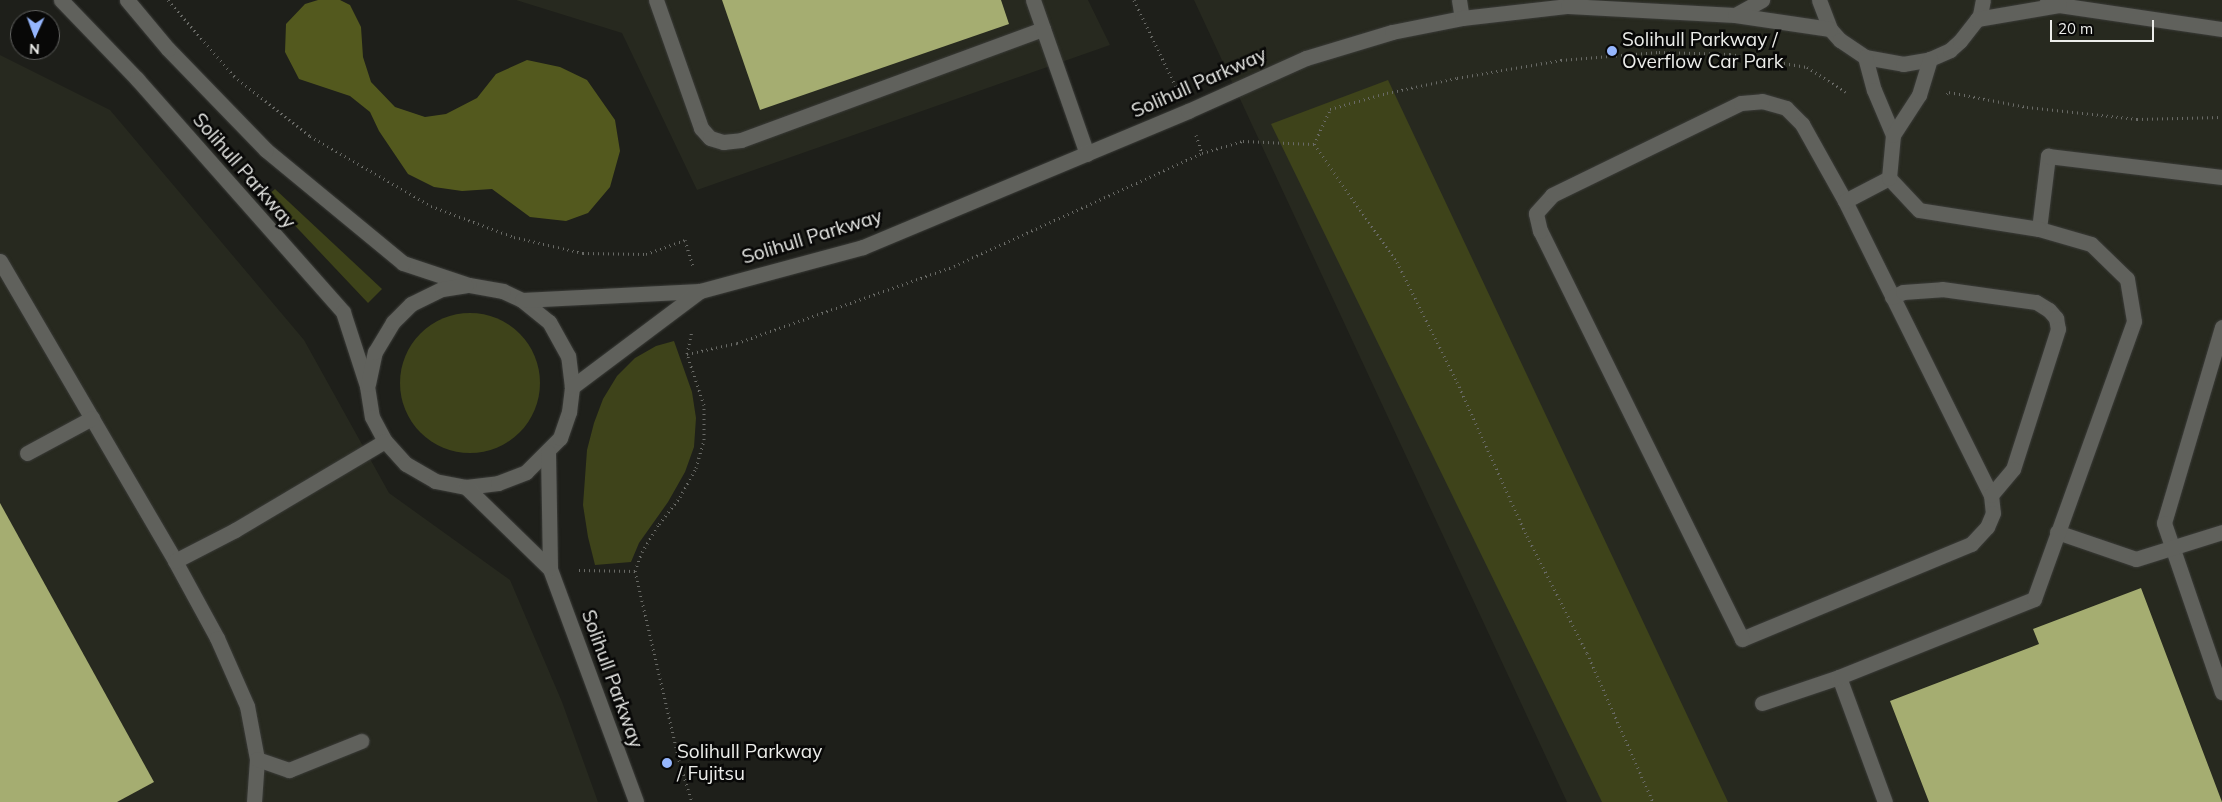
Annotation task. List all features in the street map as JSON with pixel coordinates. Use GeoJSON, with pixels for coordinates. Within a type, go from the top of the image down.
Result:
{"type":"FeatureCollection","features":[{"type":"Feature","properties":{"kind":"street","name":"Solihull Parkway"},"geometry":{"type":"LineString","coordinates":[[61,0],[136,79],[342,312],[368,386],[372,417],[385,441],[406,464],[435,481],[466,487],[498,483],[526,472],[560,438],[569,412],[572,387],[568,356],[558,334],[549,322],[522,300],[503,291],[469,285],[404,263],[337,210],[260,143],[168,49],[127,0]]}},
{"type":"Feature","properties":{"kind":"street"},"geometry":{"type":"LineString","coordinates":[[656,0],[701,128],[710,138],[723,142],[741,140],[1043,29]]}},
{"type":"Feature","properties":{"kind":"street"},"geometry":{"type":"LineString","coordinates":[[1033,0],[1087,154]]}},
{"type":"Feature","properties":{"kind":"street"},"geometry":{"type":"LineString","coordinates":[[1459,0],[1462,18]]}},
{"type":"Feature","properties":{"kind":"street"},"geometry":{"type":"LineString","coordinates":[[1735,15],[1762,0]]}},
{"type":"Feature","properties":{"kind":"street"},"geometry":{"type":"LineString","coordinates":[[1819,0],[1830,29],[1840,40],[1865,57],[1903,64],[1930,59],[1950,50],[1960,41],[1980,15],[1983,0]]}},
{"type":"Feature","properties":{"kind":"street"},"geometry":{"type":"LineString","coordinates":[[1976,19],[2053,2],[2222,30]]}},
{"type":"Feature","properties":{"kind":"street","name":"Solihull Parkway"},"geometry":{"type":"LineString","coordinates":[[700,291],[863,247],[1188,111],[1306,58],[1392,32],[1462,18],[1568,6],[1735,15],[1830,29]]}},
{"type":"Feature","properties":{"kind":"street"},"geometry":{"type":"LineString","coordinates":[[1865,57],[1874,90],[1893,135]]}},
{"type":"Feature","properties":{"kind":"street"},"geometry":{"type":"LineString","coordinates":[[1762,703],[1839,677],[2034,599],[2134,320],[2127,279],[2091,244],[2039,230],[1919,210],[1889,178],[1893,135],[1918,95],[1930,59]]}},
{"type":"Feature","properties":{"kind":"street"},"geometry":{"type":"LineString","coordinates":[[1762,102],[1786,108],[1802,124],[1845,201],[1991,495],[1993,512],[1987,527],[1970,544],[1742,639],[1540,230],[1536,212],[1552,195],[1561,190],[1741,103],[1762,102]]}},
{"type":"Feature","properties":{"kind":"street"},"geometry":{"type":"LineString","coordinates":[[2039,230],[2048,156],[2222,177]]}},
{"type":"Feature","properties":{"kind":"street"},"geometry":{"type":"LineString","coordinates":[[1845,201],[1889,178]]}},
{"type":"Feature","properties":{"kind":"street"},"geometry":{"type":"LineString","coordinates":[[0,261],[176,560],[216,638],[247,706],[257,759],[254,802]]}},
{"type":"Feature","properties":{"kind":"street","name":"Solihull Parkway"},"geometry":{"type":"LineString","coordinates":[[368,386],[375,352],[399,316],[411,304],[442,289],[469,285]]}},
{"type":"Feature","properties":{"kind":"street"},"geometry":{"type":"LineString","coordinates":[[1892,296],[1909,291],[1942,289],[1980,294],[2036,302],[2049,310],[2056,318],[2058,330],[2013,469],[1991,495]]}},
{"type":"Feature","properties":{"kind":"street"},"geometry":{"type":"LineString","coordinates":[[522,300],[700,291]]}},
{"type":"Feature","properties":{"kind":"street"},"geometry":{"type":"LineString","coordinates":[[572,387],[700,291]]}},
{"type":"Feature","properties":{"kind":"street"},"geometry":{"type":"LineString","coordinates":[[2222,327],[2164,523],[2222,692]]}},
{"type":"Feature","properties":{"kind":"street"},"geometry":{"type":"LineString","coordinates":[[27,453],[92,418]]}},
{"type":"Feature","properties":{"kind":"street"},"geometry":{"type":"LineString","coordinates":[[176,560],[236,530],[385,441]]}},
{"type":"Feature","properties":{"kind":"street"},"geometry":{"type":"LineString","coordinates":[[548,452],[550,569]]}},
{"type":"Feature","properties":{"kind":"street"},"geometry":{"type":"LineString","coordinates":[[466,487],[550,569]]}},
{"type":"Feature","properties":{"kind":"street"},"geometry":{"type":"LineString","coordinates":[[2057,532],[2136,559],[2222,532]]}},
{"type":"Feature","properties":{"kind":"street","name":"Solihull Parkway"},"geometry":{"type":"LineString","coordinates":[[550,569],[636,802]]}},
{"type":"Feature","properties":{"kind":"street"},"geometry":{"type":"LineString","coordinates":[[1839,677],[1885,802]]}},
{"type":"Feature","properties":{"kind":"street"},"geometry":{"type":"LineString","coordinates":[[257,759],[289,770],[361,741]]}},
{"type":"Feature","properties":{"kind":"path"},"geometry":{"type":"LineString","coordinates":[[168,0],[234,76],[310,136],[431,206],[514,237],[583,252],[646,254],[685,240],[700,291],[687,354],[704,405],[704,440],[696,468],[680,497],[659,524],[642,552],[635,571],[679,760],[692,802]]}},
{"type":"Feature","properties":{"kind":"path"},"geometry":{"type":"LineString","coordinates":[[1134,0],[1188,111],[1202,153]]}},
{"type":"Feature","properties":{"kind":"path"},"geometry":{"type":"LineString","coordinates":[[1314,144],[1330,110],[1387,93],[1458,78],[1561,60],[1659,52],[1730,54],[1807,67],[1845,90],[1848,98]]}},
{"type":"Feature","properties":{"kind":"path"},"geometry":{"type":"LineString","coordinates":[[1943,97],[1949,92],[2027,107],[2137,118],[2222,117]]}},
{"type":"Feature","properties":{"kind":"path"},"geometry":{"type":"LineString","coordinates":[[687,354],[737,343],[954,266],[1202,153],[1243,141],[1314,144]]}},
{"type":"Feature","properties":{"kind":"path"},"geometry":{"type":"LineString","coordinates":[[1314,144],[1397,262],[1457,382],[1527,536],[1586,652],[1653,802]]}},
{"type":"Feature","properties":{"kind":"path"},"geometry":{"type":"LineString","coordinates":[[550,569],[635,571]]}},
{"type":"Feature","properties":{"kind":"shaded area"},"geometry":{"type":"Polygon","coordinates":[[[318,0],[340,0],[350,5],[361,27],[363,57],[371,82],[395,107],[425,117],[446,114],[477,98],[496,74],[527,60],[560,67],[587,80],[615,120],[620,151],[610,187],[588,213],[566,221],[530,217],[492,189],[462,191],[434,187],[408,174],[379,131],[370,112],[350,96],[299,79],[285,52],[286,24],[305,4],[318,0]]]}},
{"type":"Feature","properties":{"kind":"shaded area"},"geometry":{"type":"Polygon","coordinates":[[[516,0],[1088,0],[1110,45],[697,190],[622,33],[516,0]]]}},
{"type":"Feature","properties":{"kind":"shaded area"},"geometry":{"type":"Polygon","coordinates":[[[1194,0],[2222,0],[2222,802],[1567,802],[1194,0]]]}},
{"type":"Feature","properties":{"kind":"shaded area"},"geometry":{"type":"Polygon","coordinates":[[[0,55],[110,110],[304,340],[389,493],[510,580],[562,702],[598,802],[0,802],[0,55]]]}},
{"type":"Feature","properties":{"kind":"shaded area"},"geometry":{"type":"Polygon","coordinates":[[[1388,80],[1728,802],[1602,802],[1271,124],[1388,80]]]}},
{"type":"Feature","properties":{"kind":"shaded area"},"geometry":{"type":"Polygon","coordinates":[[[275,189],[382,289],[368,303],[267,196],[275,189]]]}},
{"type":"Feature","properties":{"kind":"shaded area"},"geometry":{"type":"Polygon","coordinates":[[[470,313],[497,319],[509,325],[519,334],[528,344],[534,356],[540,383],[534,410],[528,422],[519,432],[509,441],[497,447],[470,453],[443,447],[431,441],[421,432],[412,422],[406,410],[400,383],[406,356],[412,344],[421,334],[431,325],[443,319],[470,313]]]}},
{"type":"Feature","properties":{"kind":"shaded area"},"geometry":{"type":"Polygon","coordinates":[[[674,341],[692,392],[696,418],[694,447],[685,472],[668,502],[639,543],[631,562],[595,565],[583,505],[587,450],[594,423],[603,399],[617,376],[635,358],[656,346],[674,341]]]}},
{"type":"Feature","properties":{"kind":"building"},"geometry":{"type":"Polygon","coordinates":[[[722,0],[1001,0],[1009,24],[760,110],[722,0]]]}},
{"type":"Feature","properties":{"kind":"building"},"geometry":{"type":"Polygon","coordinates":[[[0,503],[154,782],[117,802],[0,802],[0,503]]]}},
{"type":"Feature","properties":{"kind":"building"},"geometry":{"type":"Polygon","coordinates":[[[2141,588],[2222,802],[1929,802],[1890,701],[2039,644],[2033,629],[2141,588]]]}},
{"type":"Feature","properties":{"kind":"place","name":"Solihull Parkway / Overflow Car Park"},"geometry":{"type":"Point","coordinates":[1612,51]}},
{"type":"Feature","properties":{"kind":"place","name":"Solihull Parkway / Fujitsu"},"geometry":{"type":"Point","coordinates":[667,763]}}]}
